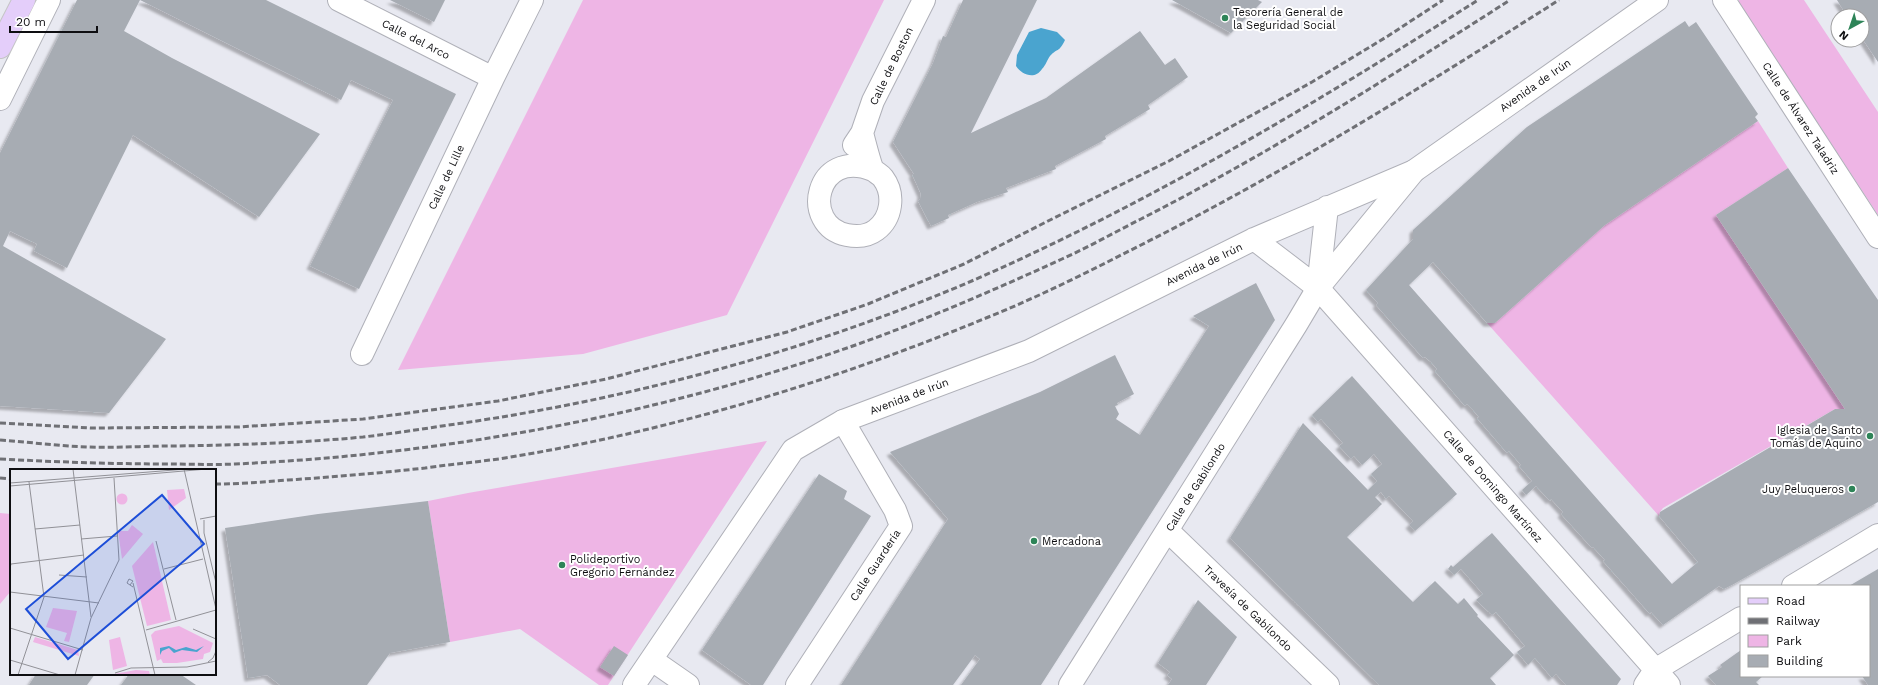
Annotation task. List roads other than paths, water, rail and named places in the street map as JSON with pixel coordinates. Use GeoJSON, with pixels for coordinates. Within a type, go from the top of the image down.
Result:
{"type":"FeatureCollection","features":[{"type":"Feature","properties":{"kind":"main road"},"geometry":{"type":"LineString","coordinates":[[0,47],[24,0]]}},
{"type":"Feature","properties":{"kind":"street"},"geometry":{"type":"LineString","coordinates":[[0,99],[49,0]]}},
{"type":"Feature","properties":{"kind":"street","name":"Calle del Arco"},"geometry":{"type":"LineString","coordinates":[[339,0],[493,78]]}},
{"type":"Feature","properties":{"kind":"street","name":"Calle de Lille"},"geometry":{"type":"LineString","coordinates":[[362,354],[493,78],[532,0]]}},
{"type":"Feature","properties":{"kind":"street","name":"Calle de Boston"},"geometry":{"type":"LineString","coordinates":[[862,133],[873,170],[882,177],[888,188],[891,199],[889,211],[884,221],[876,230],[865,235],[853,237],[842,234],[831,228],[824,219],[819,208],[819,196],[822,184],[829,175],[839,168],[862,133],[873,101],[924,0]]}},
{"type":"Feature","properties":{"kind":"street","name":"Avenida de Irún"},"geometry":{"type":"LineString","coordinates":[[634,685],[793,450],[843,421],[1029,351],[1254,239],[1414,170],[1657,0]]}},
{"type":"Feature","properties":{"kind":"street","name":"Calle de Álvarez Taladriz"},"geometry":{"type":"LineString","coordinates":[[1724,0],[1878,237]]}},
{"type":"Feature","properties":{"kind":"street"},"geometry":{"type":"LineString","coordinates":[[839,168],[850,164],[862,165],[873,170]]}},
{"type":"Feature","properties":{"kind":"street","name":"Avenida de Irún"},"geometry":{"type":"LineString","coordinates":[[1254,239],[1318,288],[1414,170]]}},
{"type":"Feature","properties":{"kind":"street"},"geometry":{"type":"LineString","coordinates":[[1318,288],[1327,207]]}},
{"type":"Feature","properties":{"kind":"street","name":"Calle de Gabilondo"},"geometry":{"type":"LineString","coordinates":[[1070,685],[1168,531],[1318,288]]}},
{"type":"Feature","properties":{"kind":"street","name":"Calle de Domingo Martínez"},"geometry":{"type":"LineString","coordinates":[[1318,288],[1656,680]]}},
{"type":"Feature","properties":{"kind":"street","name":"Calle Guardería"},"geometry":{"type":"LineString","coordinates":[[797,685],[901,526],[895,510],[843,421]]}},
{"type":"Feature","properties":{"kind":"street","name":"Travesía de Gabilondo"},"geometry":{"type":"LineString","coordinates":[[1168,531],[1328,685]]}},
{"type":"Feature","properties":{"kind":"street"},"geometry":{"type":"LineString","coordinates":[[1795,585],[1878,535]]}},
{"type":"Feature","properties":{"kind":"street"},"geometry":{"type":"LineString","coordinates":[[1656,680],[1740,619]]}},
{"type":"Feature","properties":{"kind":"street"},"geometry":{"type":"LineString","coordinates":[[652,660],[688,685]]}},
{"type":"Feature","properties":{"kind":"water"},"geometry":{"type":"Polygon","coordinates":[[[1041,28],[1057,32],[1065,40],[1059,49],[1050,56],[1045,66],[1039,72],[1032,75],[1025,74],[1016,66],[1017,55],[1029,32],[1041,28]]]}},
{"type":"Feature","properties":{"kind":"railway"},"geometry":{"type":"LineString","coordinates":[[0,423],[92,428],[238,427],[363,419],[498,401],[606,379],[787,332],[868,304],[964,264],[1169,161],[1312,82],[1388,36],[1443,0]]}},
{"type":"Feature","properties":{"kind":"railway"},"geometry":{"type":"LineString","coordinates":[[0,440],[109,447],[221,445],[316,441],[363,437],[510,416],[578,403],[645,388],[779,352],[845,330],[974,280],[1040,250],[1104,218],[1168,185],[1294,114],[1478,0]]}},
{"type":"Feature","properties":{"kind":"railway"},"geometry":{"type":"LineString","coordinates":[[0,459],[149,464],[227,464],[318,459],[400,450],[482,439],[564,425],[645,407],[725,386],[805,362],[883,335],[928,317],[1018,279],[1092,244],[1188,194],[1282,141],[1420,58],[1510,0]]}},
{"type":"Feature","properties":{"kind":"railway"},"geometry":{"type":"LineString","coordinates":[[216,484],[233,484],[408,470],[505,458],[567,447],[689,419],[750,402],[869,363],[986,318],[1060,286],[1186,222],[1348,131],[1559,0]]}},
{"type":"Feature","properties":{"kind":"railway"},"geometry":{"type":"LineString","coordinates":[[0,478],[10,479]]}},
{"type":"Feature","properties":{"kind":"place","name":"Tesorería General de la Seguridad Social"},"geometry":{"type":"Point","coordinates":[1225,18]}},
{"type":"Feature","properties":{"kind":"place","name":"Iglesia de Santo Tomás de Aquino"},"geometry":{"type":"Point","coordinates":[1870,436]}},
{"type":"Feature","properties":{"kind":"place","name":"Juy Peluqueros"},"geometry":{"type":"Point","coordinates":[1852,489]}},
{"type":"Feature","properties":{"kind":"place","name":"Mercadona"},"geometry":{"type":"Point","coordinates":[1034,541]}},
{"type":"Feature","properties":{"kind":"place","name":"Polideportivo Gregorio Fernández"},"geometry":{"type":"Point","coordinates":[562,565]}}]}
